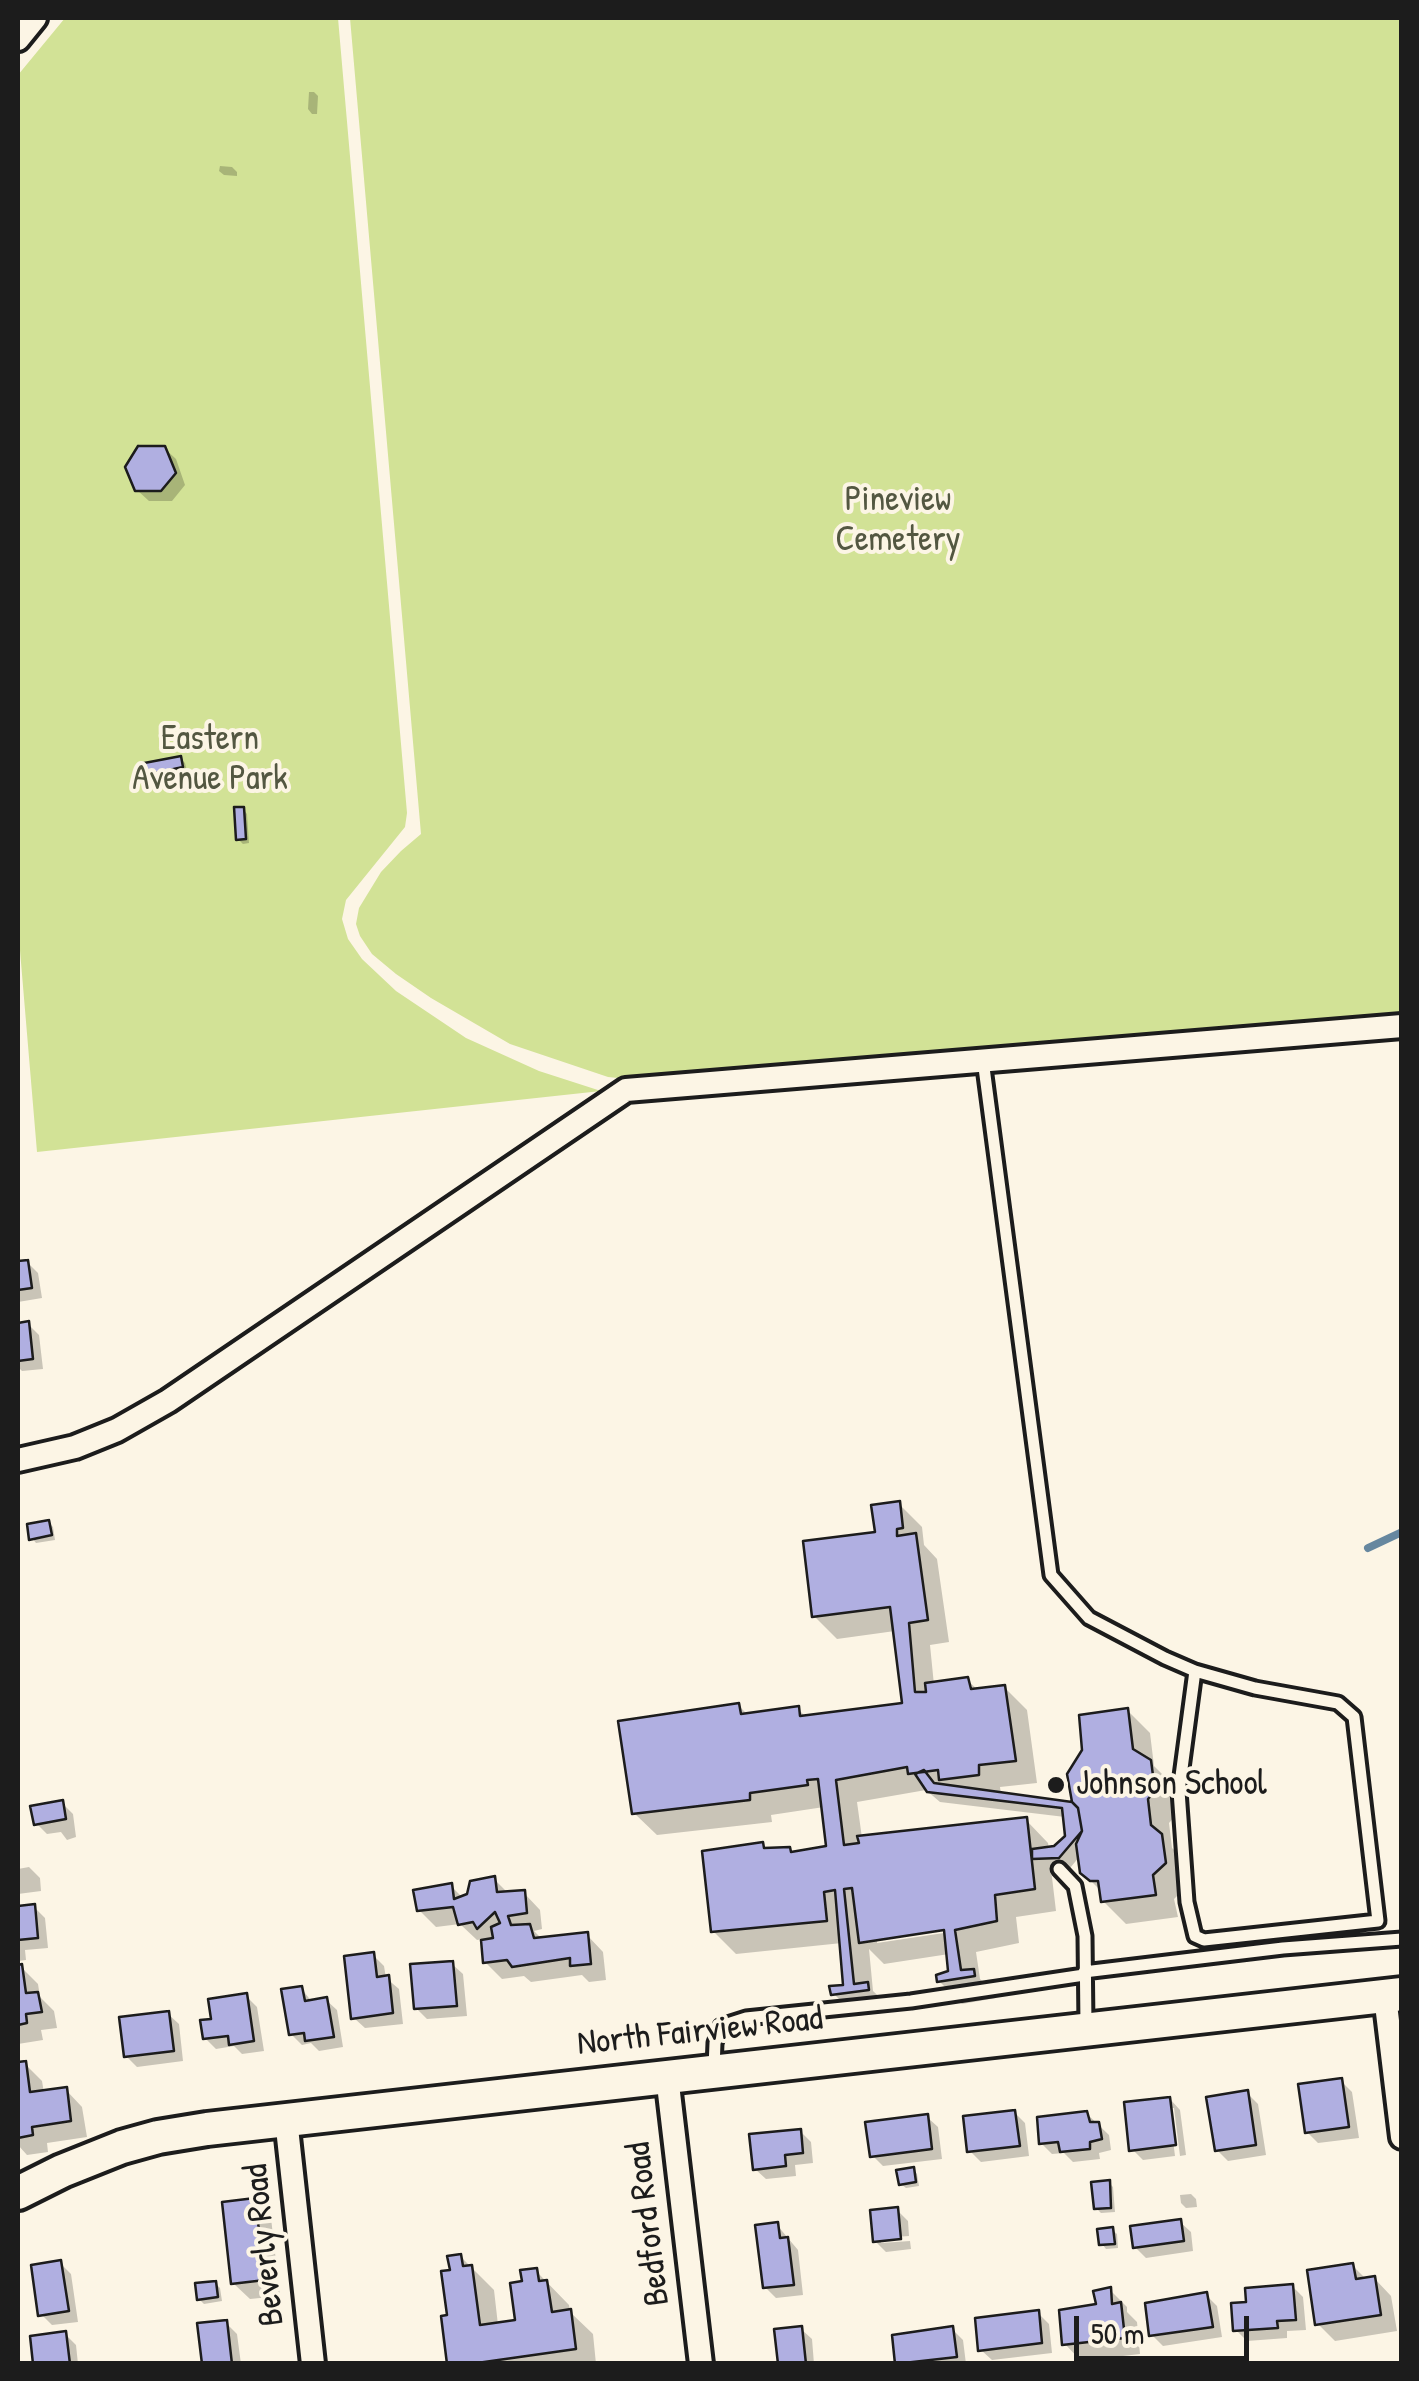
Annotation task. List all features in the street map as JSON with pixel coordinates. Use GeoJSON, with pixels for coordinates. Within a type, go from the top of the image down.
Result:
{"type":"FeatureCollection","features":[{"type":"Feature","properties":{"kind":"main road","name":"North Fairview Road"},"geometry":{"type":"LineString","coordinates":[[18,2193],[122,2147],[158,2137],[286,2118],[1393,1995]]}},
{"type":"Feature","properties":{"kind":"street"},"geometry":{"type":"LineString","coordinates":[[18,39],[35,18]]}},
{"type":"Feature","properties":{"kind":"street"},"geometry":{"type":"LineString","coordinates":[[18,1460],[75,1448],[168,1401],[626,1090],[1402,1026]]}},
{"type":"Feature","properties":{"kind":"street"},"geometry":{"type":"LineString","coordinates":[[1393,1995],[1402,2137]]}},
{"type":"Feature","properties":{"kind":"street","name":"Bedford Road"},"geometry":{"type":"LineString","coordinates":[[667,2076],[701,2364]]}},
{"type":"Feature","properties":{"kind":"street","name":"Beverly Road"},"geometry":{"type":"LineString","coordinates":[[286,2118],[313,2364]]}},
{"type":"Feature","properties":{"kind":"lane"},"geometry":{"type":"LineString","coordinates":[[983,1060],[1051,1575],[1089,1618],[1195,1671],[1255,1688],[1338,1702],[1354,1717],[1378,1920],[1204,1940],[1194,1936],[1187,1902],[1180,1791],[1195,1671]]}},
{"type":"Feature","properties":{"kind":"lane"},"geometry":{"type":"LineString","coordinates":[[1059,1869],[1075,1886],[1085,1936],[1086,2029]]}},
{"type":"Feature","properties":{"kind":"lane"},"geometry":{"type":"LineString","coordinates":[[714,2070],[714,2043],[721,2026],[746,2018],[911,2001],[1283,1948],[1402,1939]]}},
{"type":"Feature","properties":{"kind":"green space","name":"Eastern Avenue Park"},"geometry":{"type":"Polygon","coordinates":[[[65,18],[338,18],[407,813],[405,827],[346,900],[342,919],[348,939],[362,959],[396,991],[466,1038],[539,1071],[601,1091],[37,1152],[18,927],[18,75],[65,18]]]}},
{"type":"Feature","properties":{"kind":"green space","name":"Pineview Cemetery"},"geometry":{"type":"Polygon","coordinates":[[[350,18],[1401,18],[1401,1014],[628,1079],[608,1077],[510,1044],[431,998],[372,954],[356,924],[359,908],[381,872],[421,834],[350,18]]]}},
{"type":"Feature","properties":{"kind":"building"},"geometry":{"type":"Polygon","coordinates":[[[138,446],[165,446],[176,473],[161,491],[135,491],[125,467],[138,446]]]}},
{"type":"Feature","properties":{"kind":"building"},"geometry":{"type":"Polygon","coordinates":[[[181,756],[183,767],[141,776],[139,764],[181,756]]]}},
{"type":"Feature","properties":{"kind":"building"},"geometry":{"type":"Polygon","coordinates":[[[234,807],[244,807],[246,839],[236,840],[234,807]]]}},
{"type":"Feature","properties":{"kind":"building"},"geometry":{"type":"Polygon","coordinates":[[[28,1260],[32,1288],[18,1290],[18,1261],[28,1260]]]}},
{"type":"Feature","properties":{"kind":"building"},"geometry":{"type":"Polygon","coordinates":[[[29,1321],[33,1359],[18,1361],[18,1323],[29,1321]]]}},
{"type":"Feature","properties":{"kind":"building"},"geometry":{"type":"Polygon","coordinates":[[[900,1501],[903,1528],[897,1529],[897,1536],[916,1533],[928,1620],[909,1623],[915,1692],[926,1692],[925,1683],[968,1677],[971,1689],[1005,1685],[1016,1761],[979,1765],[979,1775],[939,1780],[938,1770],[908,1774],[907,1767],[836,1780],[844,1845],[859,1843],[857,1836],[1027,1817],[1035,1889],[995,1895],[997,1921],[955,1930],[961,1970],[974,1969],[975,1976],[937,1982],[936,1975],[948,1971],[944,1930],[859,1943],[852,1888],[844,1889],[854,1984],[868,1982],[869,1990],[831,1995],[829,1986],[843,1985],[835,1890],[824,1892],[827,1921],[711,1932],[702,1851],[763,1842],[764,1848],[790,1847],[791,1852],[826,1846],[818,1779],[807,1780],[808,1785],[750,1793],[750,1800],[632,1814],[618,1721],[739,1703],[741,1714],[799,1706],[800,1716],[902,1703],[890,1607],[812,1617],[803,1541],[875,1532],[871,1505],[900,1501]]]}},
{"type":"Feature","properties":{"kind":"building"},"geometry":{"type":"Polygon","coordinates":[[[49,1520],[52,1535],[29,1540],[27,1524],[49,1520]]]}},
{"type":"Feature","properties":{"kind":"building"},"geometry":{"type":"Polygon","coordinates":[[[1128,1708],[1133,1749],[1151,1760],[1155,1791],[1148,1799],[1151,1825],[1162,1834],[1166,1863],[1153,1875],[1156,1895],[1101,1902],[1098,1881],[1090,1881],[1080,1873],[1076,1844],[1082,1831],[1067,1774],[1082,1750],[1079,1715],[1128,1708]]]}},
{"type":"Feature","properties":{"kind":"building"},"geometry":{"type":"Polygon","coordinates":[[[924,1770],[934,1783],[1072,1802],[1078,1808],[1082,1831],[1059,1858],[1032,1859],[1032,1849],[1054,1846],[1065,1836],[1062,1808],[927,1792],[915,1774],[924,1770]]]}},
{"type":"Feature","properties":{"kind":"building"},"geometry":{"type":"Polygon","coordinates":[[[63,1800],[66,1819],[34,1825],[30,1806],[63,1800]]]}},
{"type":"Feature","properties":{"kind":"building"},"geometry":{"type":"Polygon","coordinates":[[[495,1876],[497,1892],[525,1890],[527,1913],[508,1916],[511,1925],[530,1924],[534,1938],[588,1932],[591,1964],[570,1966],[570,1958],[512,1967],[507,1960],[483,1963],[481,1940],[493,1938],[491,1927],[500,1923],[495,1912],[477,1929],[473,1922],[458,1925],[453,1907],[417,1911],[413,1890],[452,1883],[454,1899],[467,1894],[470,1881],[495,1876]]]}},
{"type":"Feature","properties":{"kind":"building"},"geometry":{"type":"Polygon","coordinates":[[[35,1904],[38,1938],[18,1940],[18,1906],[35,1904]]]}},
{"type":"Feature","properties":{"kind":"building"},"geometry":{"type":"Polygon","coordinates":[[[374,1952],[377,1977],[389,1975],[393,2013],[351,2019],[344,1956],[374,1952]]]}},
{"type":"Feature","properties":{"kind":"building"},"geometry":{"type":"Polygon","coordinates":[[[453,1961],[457,2006],[414,2009],[410,1964],[453,1961]]]}},
{"type":"Feature","properties":{"kind":"building"},"geometry":{"type":"Polygon","coordinates":[[[22,1964],[26,1993],[38,1992],[42,2012],[26,2014],[27,2023],[18,2025],[18,1965],[22,1964]]]}},
{"type":"Feature","properties":{"kind":"building"},"geometry":{"type":"Polygon","coordinates":[[[302,1986],[305,2001],[327,1997],[334,2037],[305,2041],[304,2033],[289,2035],[281,1989],[302,1986]]]}},
{"type":"Feature","properties":{"kind":"building"},"geometry":{"type":"Polygon","coordinates":[[[247,1993],[254,2041],[229,2045],[228,2036],[203,2039],[200,2020],[211,2019],[208,1999],[247,1993]]]}},
{"type":"Feature","properties":{"kind":"building"},"geometry":{"type":"Polygon","coordinates":[[[169,2011],[174,2051],[124,2057],[119,2017],[169,2011]]]}},
{"type":"Feature","properties":{"kind":"building"},"geometry":{"type":"Polygon","coordinates":[[[26,2061],[30,2092],[67,2087],[71,2121],[32,2127],[33,2135],[18,2138],[18,2062],[26,2061]]]}},
{"type":"Feature","properties":{"kind":"building"},"geometry":{"type":"Polygon","coordinates":[[[1342,2078],[1349,2127],[1305,2133],[1298,2084],[1342,2078]]]}},
{"type":"Feature","properties":{"kind":"building"},"geometry":{"type":"Polygon","coordinates":[[[1248,2090],[1256,2145],[1215,2151],[1206,2097],[1248,2090]]]}},
{"type":"Feature","properties":{"kind":"building"},"geometry":{"type":"Polygon","coordinates":[[[1170,2097],[1176,2145],[1129,2151],[1124,2102],[1170,2097]]]}},
{"type":"Feature","properties":{"kind":"building"},"geometry":{"type":"Polygon","coordinates":[[[1015,2110],[1020,2146],[967,2152],[963,2116],[1015,2110]]]}},
{"type":"Feature","properties":{"kind":"building"},"geometry":{"type":"Polygon","coordinates":[[[1087,2111],[1090,2122],[1099,2122],[1102,2139],[1090,2142],[1090,2149],[1060,2152],[1058,2142],[1039,2144],[1037,2117],[1087,2111]]]}},
{"type":"Feature","properties":{"kind":"building"},"geometry":{"type":"Polygon","coordinates":[[[928,2114],[932,2149],[870,2157],[865,2122],[928,2114]]]}},
{"type":"Feature","properties":{"kind":"building"},"geometry":{"type":"Polygon","coordinates":[[[801,2129],[803,2153],[785,2155],[786,2166],[753,2170],[749,2134],[801,2129]]]}},
{"type":"Feature","properties":{"kind":"building"},"geometry":{"type":"Polygon","coordinates":[[[914,2167],[916,2182],[899,2185],[896,2170],[914,2167]]]}},
{"type":"Feature","properties":{"kind":"building"},"geometry":{"type":"Polygon","coordinates":[[[1110,2180],[1111,2208],[1094,2209],[1091,2182],[1110,2180]]]}},
{"type":"Feature","properties":{"kind":"building"},"geometry":{"type":"Polygon","coordinates":[[[255,2198],[265,2280],[231,2284],[222,2202],[255,2198]]]}},
{"type":"Feature","properties":{"kind":"building"},"geometry":{"type":"Polygon","coordinates":[[[898,2207],[901,2239],[873,2242],[870,2210],[898,2207]]]}},
{"type":"Feature","properties":{"kind":"building"},"geometry":{"type":"Polygon","coordinates":[[[1181,2219],[1184,2241],[1133,2248],[1130,2226],[1181,2219]]]}},
{"type":"Feature","properties":{"kind":"building"},"geometry":{"type":"Polygon","coordinates":[[[778,2222],[780,2238],[788,2237],[794,2285],[763,2288],[755,2225],[778,2222]]]}},
{"type":"Feature","properties":{"kind":"building"},"geometry":{"type":"Polygon","coordinates":[[[1113,2227],[1115,2244],[1099,2245],[1097,2229],[1113,2227]]]}},
{"type":"Feature","properties":{"kind":"building"},"geometry":{"type":"Polygon","coordinates":[[[461,2254],[463,2266],[472,2265],[480,2325],[515,2320],[510,2283],[522,2281],[520,2270],[537,2268],[539,2281],[547,2280],[552,2312],[571,2309],[576,2349],[447,2364],[441,2316],[447,2315],[441,2271],[450,2270],[447,2256],[461,2254]]]}},
{"type":"Feature","properties":{"kind":"building"},"geometry":{"type":"Polygon","coordinates":[[[61,2260],[69,2311],[38,2316],[31,2265],[61,2260]]]}},
{"type":"Feature","properties":{"kind":"building"},"geometry":{"type":"Polygon","coordinates":[[[1353,2263],[1356,2279],[1375,2276],[1381,2315],[1315,2325],[1307,2270],[1353,2263]]]}},
{"type":"Feature","properties":{"kind":"building"},"geometry":{"type":"Polygon","coordinates":[[[216,2281],[218,2297],[197,2300],[195,2283],[216,2281]]]}},
{"type":"Feature","properties":{"kind":"building"},"geometry":{"type":"Polygon","coordinates":[[[1293,2284],[1296,2320],[1277,2321],[1278,2328],[1233,2331],[1231,2303],[1246,2302],[1245,2288],[1293,2284]]]}},
{"type":"Feature","properties":{"kind":"building"},"geometry":{"type":"Polygon","coordinates":[[[1111,2287],[1112,2304],[1121,2302],[1125,2338],[1062,2345],[1059,2310],[1096,2304],[1093,2291],[1111,2287]]]}},
{"type":"Feature","properties":{"kind":"building"},"geometry":{"type":"Polygon","coordinates":[[[1207,2292],[1213,2327],[1149,2336],[1145,2303],[1207,2292]]]}},
{"type":"Feature","properties":{"kind":"building"},"geometry":{"type":"Polygon","coordinates":[[[1039,2310],[1042,2343],[978,2351],[975,2318],[1039,2310]]]}},
{"type":"Feature","properties":{"kind":"building"},"geometry":{"type":"Polygon","coordinates":[[[227,2320],[232,2364],[202,2364],[197,2323],[227,2320]]]}},
{"type":"Feature","properties":{"kind":"building"},"geometry":{"type":"Polygon","coordinates":[[[802,2326],[806,2364],[778,2364],[774,2329],[802,2326]]]}},
{"type":"Feature","properties":{"kind":"building"},"geometry":{"type":"Polygon","coordinates":[[[953,2326],[957,2357],[895,2364],[892,2335],[953,2326]]]}},
{"type":"Feature","properties":{"kind":"building"},"geometry":{"type":"Polygon","coordinates":[[[66,2331],[70,2364],[33,2364],[30,2336],[66,2331]]]}},
{"type":"Feature","properties":{"kind":"waterway"},"geometry":{"type":"LineString","coordinates":[[1368,1548],[1402,1532]]}},
{"type":"Feature","properties":{"kind":"place","name":"Johnson School"},"geometry":{"type":"Point","coordinates":[1056,1785]}}]}
